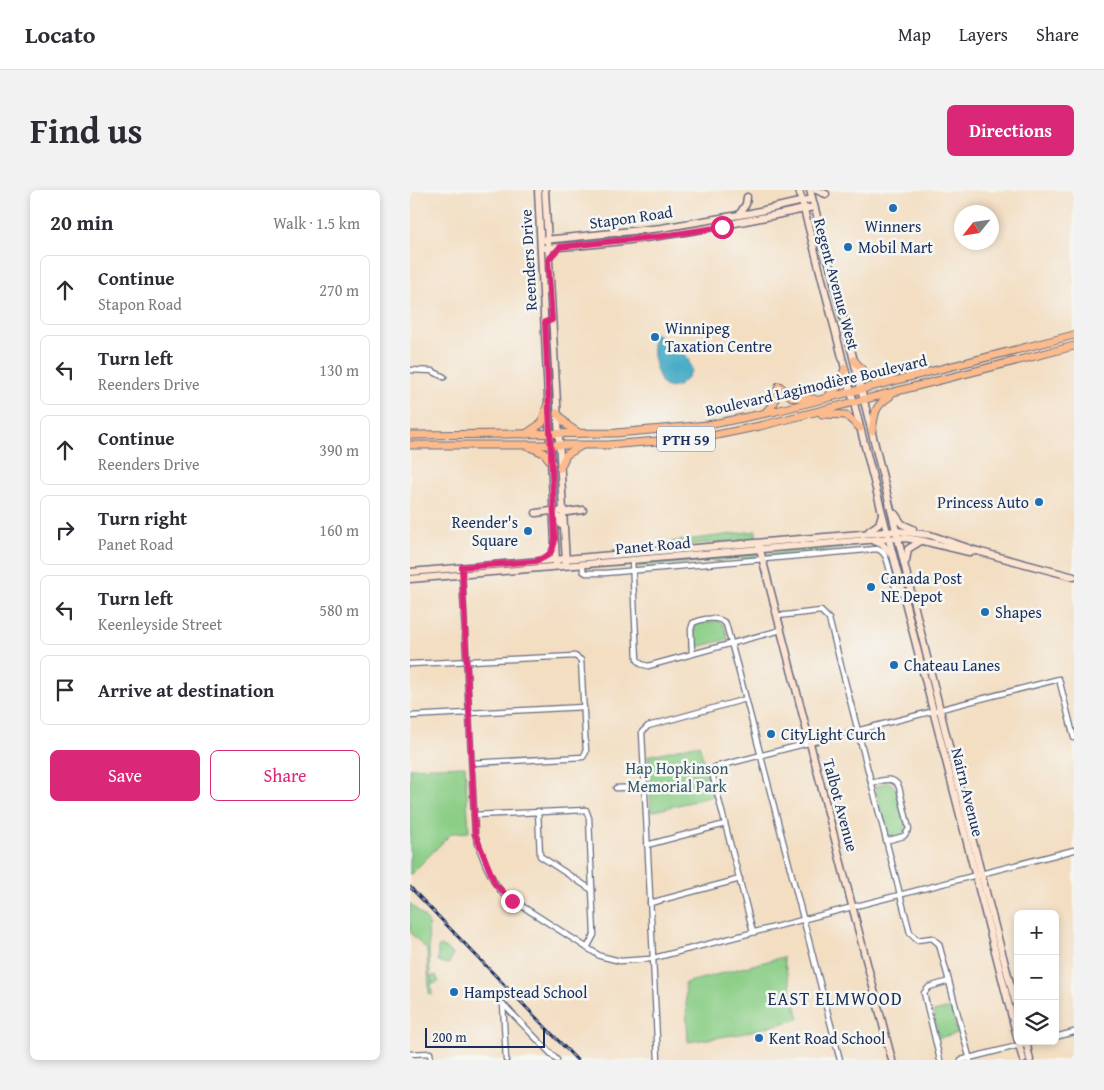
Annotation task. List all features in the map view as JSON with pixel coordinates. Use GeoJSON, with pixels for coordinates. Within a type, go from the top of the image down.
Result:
{"type":"FeatureCollection","features":[{"type":"Feature","properties":{"kind":"main road","name":"Boulevard Lagimodière Boulevard"},"geometry":{"type":"LineString","coordinates":[[412,434],[526,434],[671,430],[764,414],[1074,335]]}},
{"type":"Feature","properties":{"kind":"main road","name":"Boulevard Lagimodière Boulevard"},"geometry":{"type":"LineString","coordinates":[[410,447],[424,445],[637,444],[693,438],[744,430],[1074,346]]}},
{"type":"Feature","properties":{"kind":"main road"},"geometry":{"type":"LineString","coordinates":[[854,360],[868,377],[896,380]]}},
{"type":"Feature","properties":{"kind":"main road"},"geometry":{"type":"LineString","coordinates":[[764,414],[774,403],[778,386],[792,397],[824,399],[838,386],[844,368]]}},
{"type":"Feature","properties":{"kind":"main road"},"geometry":{"type":"LineString","coordinates":[[872,431],[877,407],[896,392]]}},
{"type":"Feature","properties":{"kind":"main road"},"geometry":{"type":"LineString","coordinates":[[526,434],[546,418],[548,403]]}},
{"type":"Feature","properties":{"kind":"main road"},"geometry":{"type":"LineString","coordinates":[[556,413],[565,424],[579,433]]}},
{"type":"Feature","properties":{"kind":"main road"},"geometry":{"type":"LineString","coordinates":[[812,413],[844,414],[852,418],[860,428]]}},
{"type":"Feature","properties":{"kind":"main road"},"geometry":{"type":"LineString","coordinates":[[520,445],[544,453],[552,463]]}},
{"type":"Feature","properties":{"kind":"main road"},"geometry":{"type":"LineString","coordinates":[[560,468],[566,455],[584,445]]}},
{"type":"Feature","properties":{"kind":"street","name":"Reenders Drive"},"geometry":{"type":"LineString","coordinates":[[538,190],[545,240]]}},
{"type":"Feature","properties":{"kind":"street","name":"Reenders Drive"},"geometry":{"type":"LineString","coordinates":[[545,190],[544,248],[556,413],[552,463],[556,567]]}},
{"type":"Feature","properties":{"kind":"street","name":"Regent Avenue West"},"geometry":{"type":"LineString","coordinates":[[799,190],[887,531]]}},
{"type":"Feature","properties":{"kind":"street","name":"Regent Avenue West"},"geometry":{"type":"LineString","coordinates":[[810,190],[862,389],[896,531]]}},
{"type":"Feature","properties":{"kind":"street"},"geometry":{"type":"LineString","coordinates":[[816,190],[826,194]]}},
{"type":"Feature","properties":{"kind":"street"},"geometry":{"type":"LineString","coordinates":[[739,215],[747,197],[754,212],[748,221]]}},
{"type":"Feature","properties":{"kind":"street","name":"Stapon Road"},"geometry":{"type":"LineString","coordinates":[[545,240],[661,228],[739,215],[812,199]]}},
{"type":"Feature","properties":{"kind":"street","name":"Stapon Road"},"geometry":{"type":"LineString","coordinates":[[544,248],[663,236],[722,227],[814,207]]}},
{"type":"Feature","properties":{"kind":"street"},"geometry":{"type":"LineString","coordinates":[[720,218],[722,227]]}},
{"type":"Feature","properties":{"kind":"street"},"geometry":{"type":"LineString","coordinates":[[661,228],[663,236]]}},
{"type":"Feature","properties":{"kind":"street"},"geometry":{"type":"LineString","coordinates":[[548,260],[560,247]]}},
{"type":"Feature","properties":{"kind":"street","name":"Reenders Drive"},"geometry":{"type":"LineString","coordinates":[[544,248],[548,260],[548,403],[554,433]]}},
{"type":"Feature","properties":{"kind":"street"},"geometry":{"type":"LineString","coordinates":[[820,274],[831,272]]}},
{"type":"Feature","properties":{"kind":"street"},"geometry":{"type":"LineString","coordinates":[[410,370],[432,371],[444,377]]}},
{"type":"Feature","properties":{"kind":"street","name":"Reenders Drive"},"geometry":{"type":"LineString","coordinates":[[554,445],[560,468],[566,566]]}},
{"type":"Feature","properties":{"kind":"street"},"geometry":{"type":"LineString","coordinates":[[552,474],[557,507],[563,513],[583,510],[568,507],[562,498]]}},
{"type":"Feature","properties":{"kind":"street"},"geometry":{"type":"LineString","coordinates":[[892,508],[907,527],[943,539],[957,546],[1074,577]]}},
{"type":"Feature","properties":{"kind":"street"},"geometry":{"type":"LineString","coordinates":[[554,527],[549,516],[536,513],[544,511],[554,513],[560,520],[564,538],[572,553],[585,557]]}},
{"type":"Feature","properties":{"kind":"street"},"geometry":{"type":"LineString","coordinates":[[865,533],[875,529],[882,513]]}},
{"type":"Feature","properties":{"kind":"street","name":"Panet Road"},"geometry":{"type":"LineString","coordinates":[[410,580],[582,565],[631,557],[887,531],[943,539]]}},
{"type":"Feature","properties":{"kind":"street","name":"Nairn Avenue"},"geometry":{"type":"LineString","coordinates":[[887,531],[892,561],[926,669]]}},
{"type":"Feature","properties":{"kind":"street","name":"Nairn Avenue"},"geometry":{"type":"LineString","coordinates":[[896,531],[926,669],[998,948],[1023,1060]]}},
{"type":"Feature","properties":{"kind":"street","name":"Panet Road"},"geometry":{"type":"LineString","coordinates":[[761,545],[851,542],[899,538],[957,546]]}},
{"type":"Feature","properties":{"kind":"street"},"geometry":{"type":"LineString","coordinates":[[536,561],[550,554],[555,539]]}},
{"type":"Feature","properties":{"kind":"street"},"geometry":{"type":"LineString","coordinates":[[868,540],[883,545],[892,561]]}},
{"type":"Feature","properties":{"kind":"street"},"geometry":{"type":"LineString","coordinates":[[906,574],[906,552],[913,544],[923,541]]}},
{"type":"Feature","properties":{"kind":"street"},"geometry":{"type":"LineString","coordinates":[[844,552],[851,542]]}},
{"type":"Feature","properties":{"kind":"street","name":"Talbot Avenue"},"geometry":{"type":"LineString","coordinates":[[761,545],[762,558],[892,1060]]}},
{"type":"Feature","properties":{"kind":"street"},"geometry":{"type":"LineString","coordinates":[[582,565],[583,571],[586,573],[633,571],[877,549],[884,552],[892,561]]}},
{"type":"Feature","properties":{"kind":"street","name":"Panet Road"},"geometry":{"type":"LineString","coordinates":[[410,572],[585,557],[631,557]]}},
{"type":"Feature","properties":{"kind":"street"},"geometry":{"type":"LineString","coordinates":[[631,557],[639,662],[648,666],[781,630]]}},
{"type":"Feature","properties":{"kind":"street"},"geometry":{"type":"LineString","coordinates":[[462,567],[474,815],[478,844],[495,884],[503,894],[600,956],[616,960],[652,958],[1074,850]]}},
{"type":"Feature","properties":{"kind":"street"},"geometry":{"type":"LineString","coordinates":[[904,596],[911,594]]}},
{"type":"Feature","properties":{"kind":"street"},"geometry":{"type":"LineString","coordinates":[[777,616],[821,611],[827,615],[912,936],[917,940],[929,938],[936,940],[970,1059]]}},
{"type":"Feature","properties":{"kind":"street"},"geometry":{"type":"LineString","coordinates":[[692,654],[691,629],[694,623],[700,620],[723,620],[732,644],[840,1060]]}},
{"type":"Feature","properties":{"kind":"street"},"geometry":{"type":"LineString","coordinates":[[410,664],[577,656],[582,661],[586,752],[582,758],[472,763]]}},
{"type":"Feature","properties":{"kind":"street"},"geometry":{"type":"LineString","coordinates":[[754,932],[712,773],[715,767],[1059,679],[1074,738]]}},
{"type":"Feature","properties":{"kind":"street"},"geometry":{"type":"LineString","coordinates":[[658,1060],[644,787],[642,737],[644,728],[746,699]]}},
{"type":"Feature","properties":{"kind":"street"},"geometry":{"type":"LineString","coordinates":[[410,716],[584,706]]}},
{"type":"Feature","properties":{"kind":"street"},"geometry":{"type":"LineString","coordinates":[[871,783],[889,779],[897,783],[909,825],[905,835],[886,841]]}},
{"type":"Feature","properties":{"kind":"street"},"geometry":{"type":"LineString","coordinates":[[616,788],[644,787]]}},
{"type":"Feature","properties":{"kind":"street"},"geometry":{"type":"LineString","coordinates":[[474,815],[586,810],[589,818],[594,935],[587,948]]}},
{"type":"Feature","properties":{"kind":"street"},"geometry":{"type":"LineString","coordinates":[[538,811],[540,856],[592,890]]}},
{"type":"Feature","properties":{"kind":"street"},"geometry":{"type":"LineString","coordinates":[[647,845],[726,824]]}},
{"type":"Feature","properties":{"kind":"street"},"geometry":{"type":"LineString","coordinates":[[650,903],[740,879]]}},
{"type":"Feature","properties":{"kind":"street"},"geometry":{"type":"LineString","coordinates":[[940,1060],[924,993],[929,987],[949,981]]}},
{"type":"Feature","properties":{"kind":"street","name":"Nairn Avenue"},"geometry":{"type":"LineString","coordinates":[[1009,993],[1014,1004]]}},
{"type":"Feature","properties":{"kind":"street"},"geometry":{"type":"LineString","coordinates":[[506,1060],[503,1004],[555,1059]]}},
{"type":"Feature","properties":{"kind":"street"},"geometry":{"type":"LineString","coordinates":[[1059,1035],[1074,1032]]}},
{"type":"Feature","properties":{"kind":"street"},"geometry":{"type":"LineString","coordinates":[[1026,1045],[1030,1060]]}},
{"type":"Feature","properties":{"kind":"street"},"geometry":{"type":"LineString","coordinates":[[961,1060],[1019,1046]]}},
{"type":"Feature","properties":{"kind":"street"},"geometry":{"type":"LineString","coordinates":[[410,1054],[430,1053],[431,1060]]}},
{"type":"Feature","properties":{"kind":"green space"},"geometry":{"type":"Polygon","coordinates":[[[756,531],[756,536],[752,539],[674,546],[671,542],[756,531]]]}},
{"type":"Feature","properties":{"kind":"green space"},"geometry":{"type":"Polygon","coordinates":[[[847,544],[843,549],[768,556],[765,553],[847,544]]]}},
{"type":"Feature","properties":{"kind":"green space"},"geometry":{"type":"Polygon","coordinates":[[[754,552],[757,557],[638,567],[638,562],[754,552]]]}},
{"type":"Feature","properties":{"kind":"green space"},"geometry":{"type":"Polygon","coordinates":[[[718,621],[724,625],[728,639],[694,648],[694,626],[698,623],[718,621]]]}},
{"type":"Feature","properties":{"kind":"green space","name":"Hap Hopkinson Memorial Park"},"geometry":{"type":"Polygon","coordinates":[[[699,744],[713,796],[651,812],[648,756],[699,744]]]}},
{"type":"Feature","properties":{"kind":"green space"},"geometry":{"type":"Polygon","coordinates":[[[465,766],[469,832],[452,833],[410,875],[410,768],[465,766]]]}},
{"type":"Feature","properties":{"kind":"green space"},"geometry":{"type":"Polygon","coordinates":[[[889,782],[896,788],[906,827],[902,835],[888,836],[875,788],[889,782]]]}},
{"type":"Feature","properties":{"kind":"green space"},"geometry":{"type":"Polygon","coordinates":[[[410,903],[428,921],[430,977],[436,975],[439,982],[433,984],[431,978],[432,996],[429,993],[427,950],[410,932],[410,903]]]}},
{"type":"Feature","properties":{"kind":"green space"},"geometry":{"type":"Polygon","coordinates":[[[441,946],[453,954],[449,964],[438,962],[438,948],[441,946]]]}},
{"type":"Feature","properties":{"kind":"green space"},"geometry":{"type":"Polygon","coordinates":[[[783,957],[799,1019],[740,1034],[688,1042],[685,983],[783,957]]]}},
{"type":"Feature","properties":{"kind":"green space"},"geometry":{"type":"Polygon","coordinates":[[[951,1008],[957,1033],[939,1038],[933,1012],[951,1008]]]}},
{"type":"Feature","properties":{"kind":"water"},"geometry":{"type":"Polygon","coordinates":[[[655,333],[670,343],[674,343],[688,359],[692,370],[684,382],[676,387],[672,388],[663,385],[658,373],[653,353],[655,333]]]}},
{"type":"Feature","properties":{"kind":"railway"},"geometry":{"type":"LineString","coordinates":[[410,887],[577,1060]]}},
{"type":"Feature","properties":{"kind":"place","name":"Winners"},"geometry":{"type":"Point","coordinates":[893,208]}},
{"type":"Feature","properties":{"kind":"place","name":"Mobil Mart"},"geometry":{"type":"Point","coordinates":[848,247]}},
{"type":"Feature","properties":{"kind":"place","name":"Winnipeg Taxation Centre"},"geometry":{"type":"Point","coordinates":[655,337]}},
{"type":"Feature","properties":{"kind":"place","name":"Princess Auto"},"geometry":{"type":"Point","coordinates":[1039,502]}},
{"type":"Feature","properties":{"kind":"place","name":"Reender's Square"},"geometry":{"type":"Point","coordinates":[528,531]}},
{"type":"Feature","properties":{"kind":"place","name":"Canada Post NE Depot"},"geometry":{"type":"Point","coordinates":[871,587]}},
{"type":"Feature","properties":{"kind":"place","name":"Shapes"},"geometry":{"type":"Point","coordinates":[985,612]}},
{"type":"Feature","properties":{"kind":"place","name":"Chateau Lanes"},"geometry":{"type":"Point","coordinates":[894,665]}},
{"type":"Feature","properties":{"kind":"place","name":"CityLight Curch"},"geometry":{"type":"Point","coordinates":[771,734]}},
{"type":"Feature","properties":{"kind":"place","name":"Hampstead School"},"geometry":{"type":"Point","coordinates":[454,992]}},
{"type":"Feature","properties":{"kind":"place","name":"Kent Road School"},"geometry":{"type":"Point","coordinates":[759,1038]}},
{"type":"Feature","properties":{"kind":"district","name":"EAST ELMWOOD"},"geometry":{"type":"Point","coordinates":[835,998]}},
{"type":"Feature","properties":{"kind":"route"},"geometry":{"type":"LineString","coordinates":[[512,901],[495,884],[475,834],[462,567],[536,561],[550,554],[553,549],[555,539],[545,322],[552,320],[548,260],[560,247],[663,236],[722,227]]}}]}
